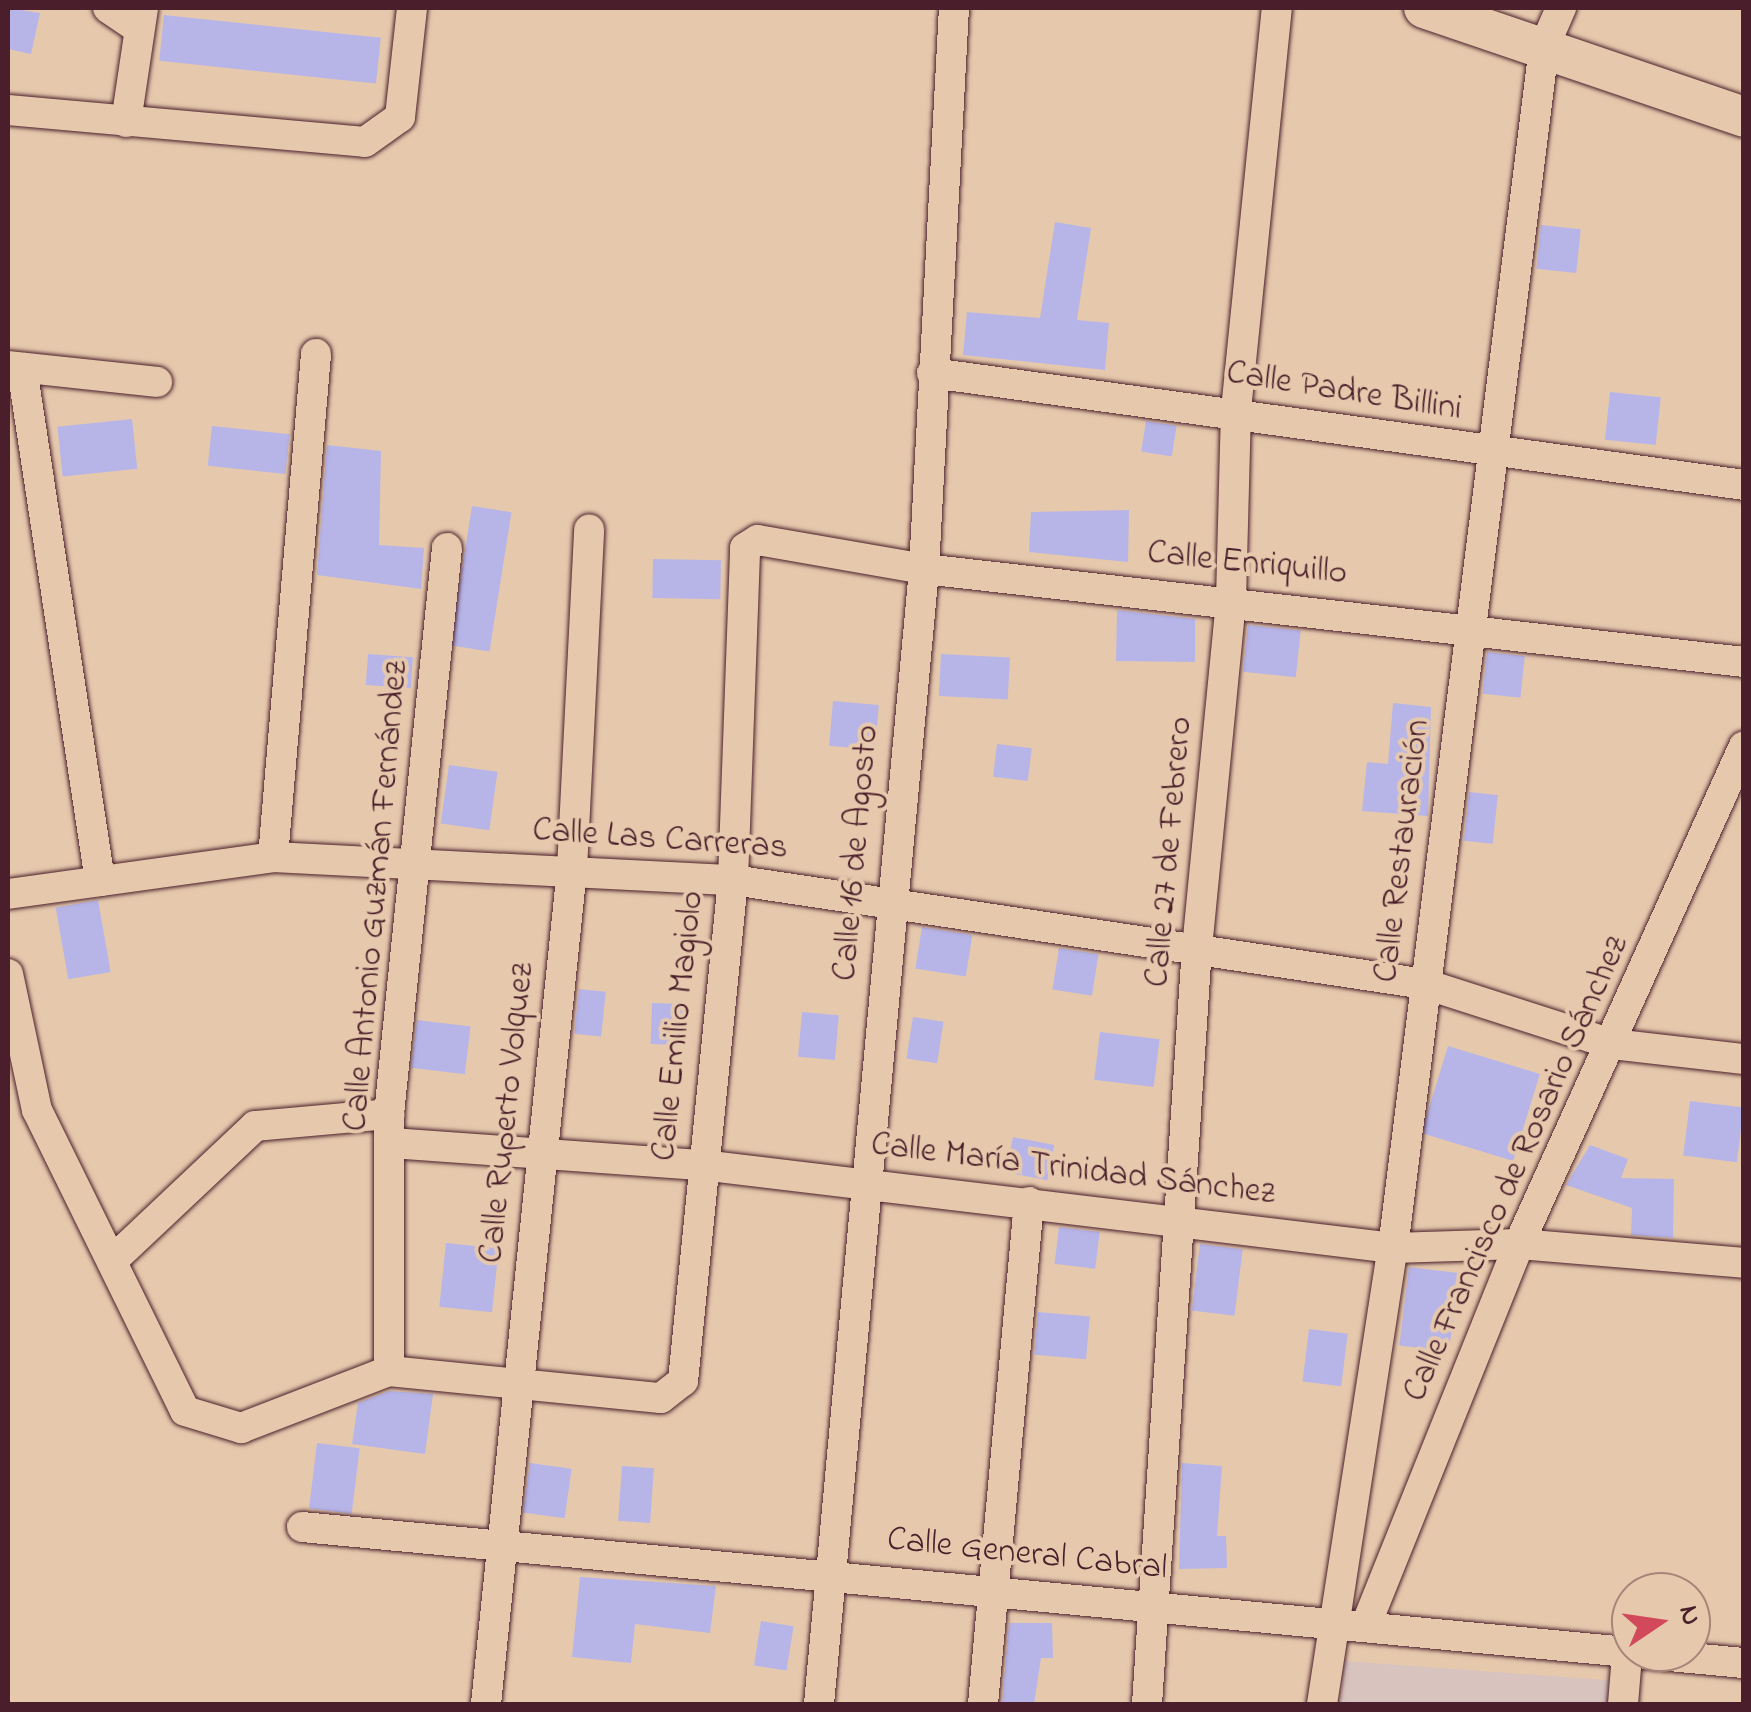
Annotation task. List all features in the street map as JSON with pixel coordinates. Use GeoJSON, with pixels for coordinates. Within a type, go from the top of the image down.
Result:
{"type":"FeatureCollection","features":[{"type":"Feature","properties":{"kind":"main road"},"geometry":{"type":"LineString","coordinates":[[1424,8],[1744,117]]}},
{"type":"Feature","properties":{"kind":"street"},"geometry":{"type":"LineString","coordinates":[[108,8],[141,18],[126,122]]}},
{"type":"Feature","properties":{"kind":"street"},"geometry":{"type":"LineString","coordinates":[[8,110],[364,142],[400,117],[412,8]]}},
{"type":"Feature","properties":{"kind":"street","name":"Calle 16 de Agosto"},"geometry":{"type":"LineString","coordinates":[[819,1704],[863,1182],[924,569],[954,8]]}},
{"type":"Feature","properties":{"kind":"street","name":"Calle 27 de Febrero"},"geometry":{"type":"LineString","coordinates":[[1147,1704],[1158,1606],[1197,948],[1231,600],[1236,410],[1277,8]]}},
{"type":"Feature","properties":{"kind":"street","name":"Calle Restauración"},"geometry":{"type":"LineString","coordinates":[[1322,1704],[1351,1623],[1467,625],[1498,456],[1544,47],[1561,8]]}},
{"type":"Feature","properties":{"kind":"street"},"geometry":{"type":"LineString","coordinates":[[273,857],[316,354]]}},
{"type":"Feature","properties":{"kind":"street"},"geometry":{"type":"LineString","coordinates":[[100,881],[15,367],[157,382]]}},
{"type":"Feature","properties":{"kind":"street","name":"Calle Padre Billini"},"geometry":{"type":"LineString","coordinates":[[932,373],[1236,410],[1498,456],[1744,485]]}},
{"type":"Feature","properties":{"kind":"street","name":"Calle Ruperto Volquez"},"geometry":{"type":"LineString","coordinates":[[486,1704],[572,868],[589,530]]}},
{"type":"Feature","properties":{"kind":"street","name":"Calle Enriquillo"},"geometry":{"type":"LineString","coordinates":[[745,548],[758,540],[924,569],[1467,625],[1744,662]]}},
{"type":"Feature","properties":{"kind":"street","name":"Calle Antonio Guzmán Fernández"},"geometry":{"type":"LineString","coordinates":[[389,1370],[391,1129],[447,548]]}},
{"type":"Feature","properties":{"kind":"street","name":"Calle Emilio Magiolo"},"geometry":{"type":"LineString","coordinates":[[516,1387],[676,1392],[733,880],[745,548]]}},
{"type":"Feature","properties":{"kind":"street","name":"Calle Francisco de Rosario Sánchez"},"geometry":{"type":"LineString","coordinates":[[1351,1623],[1744,746]]}},
{"type":"Feature","properties":{"kind":"street","name":"Calle Las Carreras"},"geometry":{"type":"LineString","coordinates":[[8,894],[273,857],[572,868],[733,880],[891,898],[1425,984],[1612,1044],[1744,1059]]}},
{"type":"Feature","properties":{"kind":"street"},"geometry":{"type":"LineString","coordinates":[[8,974],[37,1110],[185,1412],[200,1421],[241,1428],[389,1370],[516,1387]]}},
{"type":"Feature","properties":{"kind":"street","name":"Calle María Trinidad Sánchez"},"geometry":{"type":"LineString","coordinates":[[113,1260],[255,1126],[391,1129],[540,1155],[863,1182],[1392,1248],[1519,1244],[1744,1263]]}},
{"type":"Feature","properties":{"kind":"street"},"geometry":{"type":"LineString","coordinates":[[983,1704],[1029,1202]]}},
{"type":"Feature","properties":{"kind":"street","name":"Calle General Cabral"},"geometry":{"type":"LineString","coordinates":[[302,1527],[499,1552],[831,1571],[992,1592],[1351,1623],[1611,1653]]}},
{"type":"Feature","properties":{"kind":"street","name":"Calle General Cabral"},"geometry":{"type":"LineString","coordinates":[[1711,1660],[1744,1662]]}},
{"type":"Feature","properties":{"kind":"street"},"geometry":{"type":"LineString","coordinates":[[1622,1704],[1625,1672]]}},
{"type":"Feature","properties":{"kind":"shaded area"},"geometry":{"type":"Polygon","coordinates":[[[1344,1661],[1633,1682],[1630,1704],[1340,1704],[1344,1661]]]}},
{"type":"Feature","properties":{"kind":"building"},"geometry":{"type":"Polygon","coordinates":[[[8,8],[40,13],[31,54],[8,49],[8,8]]]}},
{"type":"Feature","properties":{"kind":"building"},"geometry":{"type":"Polygon","coordinates":[[[164,15],[381,38],[376,84],[159,61],[164,15]]]}},
{"type":"Feature","properties":{"kind":"building"},"geometry":{"type":"Polygon","coordinates":[[[1055,222],[1091,228],[1077,320],[1109,323],[1105,370],[963,355],[967,312],[1040,318],[1055,222]]]}},
{"type":"Feature","properties":{"kind":"building"},"geometry":{"type":"Polygon","coordinates":[[[1541,225],[1581,229],[1576,273],[1536,269],[1541,225]]]}},
{"type":"Feature","properties":{"kind":"building"},"geometry":{"type":"Polygon","coordinates":[[[1610,392],[1661,397],[1656,445],[1605,440],[1610,392]]]}},
{"type":"Feature","properties":{"kind":"building"},"geometry":{"type":"Polygon","coordinates":[[[132,419],[137,469],[63,477],[57,427],[132,419]]]}},
{"type":"Feature","properties":{"kind":"building"},"geometry":{"type":"Polygon","coordinates":[[[1146,421],[1177,426],[1172,456],[1141,452],[1146,421]]]}},
{"type":"Feature","properties":{"kind":"building"},"geometry":{"type":"Polygon","coordinates":[[[212,426],[290,434],[285,474],[208,466],[212,426]]]}},
{"type":"Feature","properties":{"kind":"building"},"geometry":{"type":"Polygon","coordinates":[[[327,445],[381,451],[379,545],[424,548],[421,589],[317,575],[327,445]]]}},
{"type":"Feature","properties":{"kind":"building"},"geometry":{"type":"Polygon","coordinates":[[[472,506],[512,512],[489,652],[450,645],[472,506]]]}},
{"type":"Feature","properties":{"kind":"building"},"geometry":{"type":"Polygon","coordinates":[[[1129,510],[1128,562],[1029,552],[1031,512],[1129,510]]]}},
{"type":"Feature","properties":{"kind":"building"},"geometry":{"type":"Polygon","coordinates":[[[653,559],[721,560],[720,599],[652,598],[653,559]]]}},
{"type":"Feature","properties":{"kind":"building"},"geometry":{"type":"Polygon","coordinates":[[[1117,610],[1195,619],[1195,662],[1116,661],[1117,610]]]}},
{"type":"Feature","properties":{"kind":"building"},"geometry":{"type":"Polygon","coordinates":[[[1248,625],[1301,631],[1296,677],[1243,672],[1248,625]]]}},
{"type":"Feature","properties":{"kind":"building"},"geometry":{"type":"Polygon","coordinates":[[[1487,652],[1525,656],[1520,698],[1483,694],[1487,652]]]}},
{"type":"Feature","properties":{"kind":"building"},"geometry":{"type":"Polygon","coordinates":[[[368,654],[413,657],[411,688],[366,685],[368,654]]]}},
{"type":"Feature","properties":{"kind":"building"},"geometry":{"type":"Polygon","coordinates":[[[941,654],[1010,658],[1008,700],[939,696],[941,654]]]}},
{"type":"Feature","properties":{"kind":"building"},"geometry":{"type":"Polygon","coordinates":[[[833,701],[879,705],[875,750],[829,746],[833,701]]]}},
{"type":"Feature","properties":{"kind":"building"},"geometry":{"type":"Polygon","coordinates":[[[1393,703],[1431,707],[1428,816],[1362,811],[1367,762],[1388,764],[1393,703]]]}},
{"type":"Feature","properties":{"kind":"building"},"geometry":{"type":"Polygon","coordinates":[[[997,744],[1032,748],[1028,781],[993,777],[997,744]]]}},
{"type":"Feature","properties":{"kind":"building"},"geometry":{"type":"Polygon","coordinates":[[[449,765],[498,772],[489,830],[441,823],[449,765]]]}},
{"type":"Feature","properties":{"kind":"building"},"geometry":{"type":"Polygon","coordinates":[[[1469,792],[1498,795],[1493,844],[1464,841],[1469,792]]]}},
{"type":"Feature","properties":{"kind":"building"},"geometry":{"type":"Polygon","coordinates":[[[98,900],[111,972],[68,979],[56,907],[98,900]]]}},
{"type":"Feature","properties":{"kind":"building"},"geometry":{"type":"Polygon","coordinates":[[[922,927],[972,935],[966,976],[915,968],[922,927]]]}},
{"type":"Feature","properties":{"kind":"building"},"geometry":{"type":"Polygon","coordinates":[[[1059,948],[1099,954],[1092,996],[1052,989],[1059,948]]]}},
{"type":"Feature","properties":{"kind":"building"},"geometry":{"type":"Polygon","coordinates":[[[579,989],[606,992],[601,1037],[574,1034],[579,989]]]}},
{"type":"Feature","properties":{"kind":"building"},"geometry":{"type":"Polygon","coordinates":[[[652,1003],[684,1004],[683,1045],[651,1044],[652,1003]]]}},
{"type":"Feature","properties":{"kind":"building"},"geometry":{"type":"Polygon","coordinates":[[[802,1012],[839,1015],[835,1060],[798,1057],[802,1012]]]}},
{"type":"Feature","properties":{"kind":"building"},"geometry":{"type":"Polygon","coordinates":[[[913,1017],[944,1022],[937,1063],[906,1058],[913,1017]]]}},
{"type":"Feature","properties":{"kind":"building"},"geometry":{"type":"Polygon","coordinates":[[[417,1020],[471,1027],[465,1074],[411,1068],[417,1020]]]}},
{"type":"Feature","properties":{"kind":"building"},"geometry":{"type":"Polygon","coordinates":[[[1100,1032],[1160,1039],[1154,1087],[1094,1080],[1100,1032]]]}},
{"type":"Feature","properties":{"kind":"building"},"geometry":{"type":"Polygon","coordinates":[[[1448,1046],[1540,1074],[1513,1161],[1421,1133],[1448,1046]]]}},
{"type":"Feature","properties":{"kind":"building"},"geometry":{"type":"Polygon","coordinates":[[[1690,1101],[1744,1108],[1737,1162],[1683,1156],[1690,1101]]]}},
{"type":"Feature","properties":{"kind":"building"},"geometry":{"type":"Polygon","coordinates":[[[1013,1137],[1054,1145],[1047,1180],[1006,1172],[1013,1137]]]}},
{"type":"Feature","properties":{"kind":"building"},"geometry":{"type":"Polygon","coordinates":[[[1590,1145],[1628,1159],[1621,1178],[1674,1179],[1673,1238],[1631,1235],[1632,1208],[1566,1185],[1590,1145]]]}},
{"type":"Feature","properties":{"kind":"building"},"geometry":{"type":"Polygon","coordinates":[[[1059,1227],[1100,1232],[1095,1269],[1054,1264],[1059,1227]]]}},
{"type":"Feature","properties":{"kind":"building"},"geometry":{"type":"Polygon","coordinates":[[[446,1243],[499,1249],[492,1312],[439,1307],[446,1243]]]}},
{"type":"Feature","properties":{"kind":"building"},"geometry":{"type":"Polygon","coordinates":[[[1200,1244],[1243,1249],[1235,1316],[1192,1311],[1200,1244]]]}},
{"type":"Feature","properties":{"kind":"building"},"geometry":{"type":"Polygon","coordinates":[[[1409,1267],[1459,1273],[1449,1352],[1399,1345],[1409,1267]]]}},
{"type":"Feature","properties":{"kind":"building"},"geometry":{"type":"Polygon","coordinates":[[[1038,1312],[1090,1317],[1086,1359],[1034,1355],[1038,1312]]]}},
{"type":"Feature","properties":{"kind":"building"},"geometry":{"type":"Polygon","coordinates":[[[1309,1329],[1348,1334],[1341,1386],[1303,1382],[1309,1329]]]}},
{"type":"Feature","properties":{"kind":"building"},"geometry":{"type":"Polygon","coordinates":[[[389,1391],[433,1394],[425,1454],[352,1444],[358,1403],[389,1391]]]}},
{"type":"Feature","properties":{"kind":"building"},"geometry":{"type":"Polygon","coordinates":[[[317,1443],[360,1448],[352,1514],[309,1509],[317,1443]]]}},
{"type":"Feature","properties":{"kind":"building"},"geometry":{"type":"Polygon","coordinates":[[[530,1463],[572,1469],[565,1518],[523,1513],[530,1463]]]}},
{"type":"Feature","properties":{"kind":"building"},"geometry":{"type":"Polygon","coordinates":[[[1182,1463],[1222,1466],[1217,1536],[1226,1536],[1227,1568],[1179,1569],[1182,1463]]]}},
{"type":"Feature","properties":{"kind":"building"},"geometry":{"type":"Polygon","coordinates":[[[622,1466],[654,1468],[650,1523],[618,1521],[622,1466]]]}},
{"type":"Feature","properties":{"kind":"building"},"geometry":{"type":"Polygon","coordinates":[[[580,1577],[716,1586],[710,1633],[635,1624],[631,1663],[572,1657],[580,1577]]]}},
{"type":"Feature","properties":{"kind":"building"},"geometry":{"type":"Polygon","coordinates":[[[761,1621],[794,1626],[787,1671],[754,1665],[761,1621]]]}},
{"type":"Feature","properties":{"kind":"building"},"geometry":{"type":"Polygon","coordinates":[[[1009,1623],[1052,1623],[1053,1658],[1041,1658],[1034,1704],[1002,1704],[1009,1623]]]}}]}
